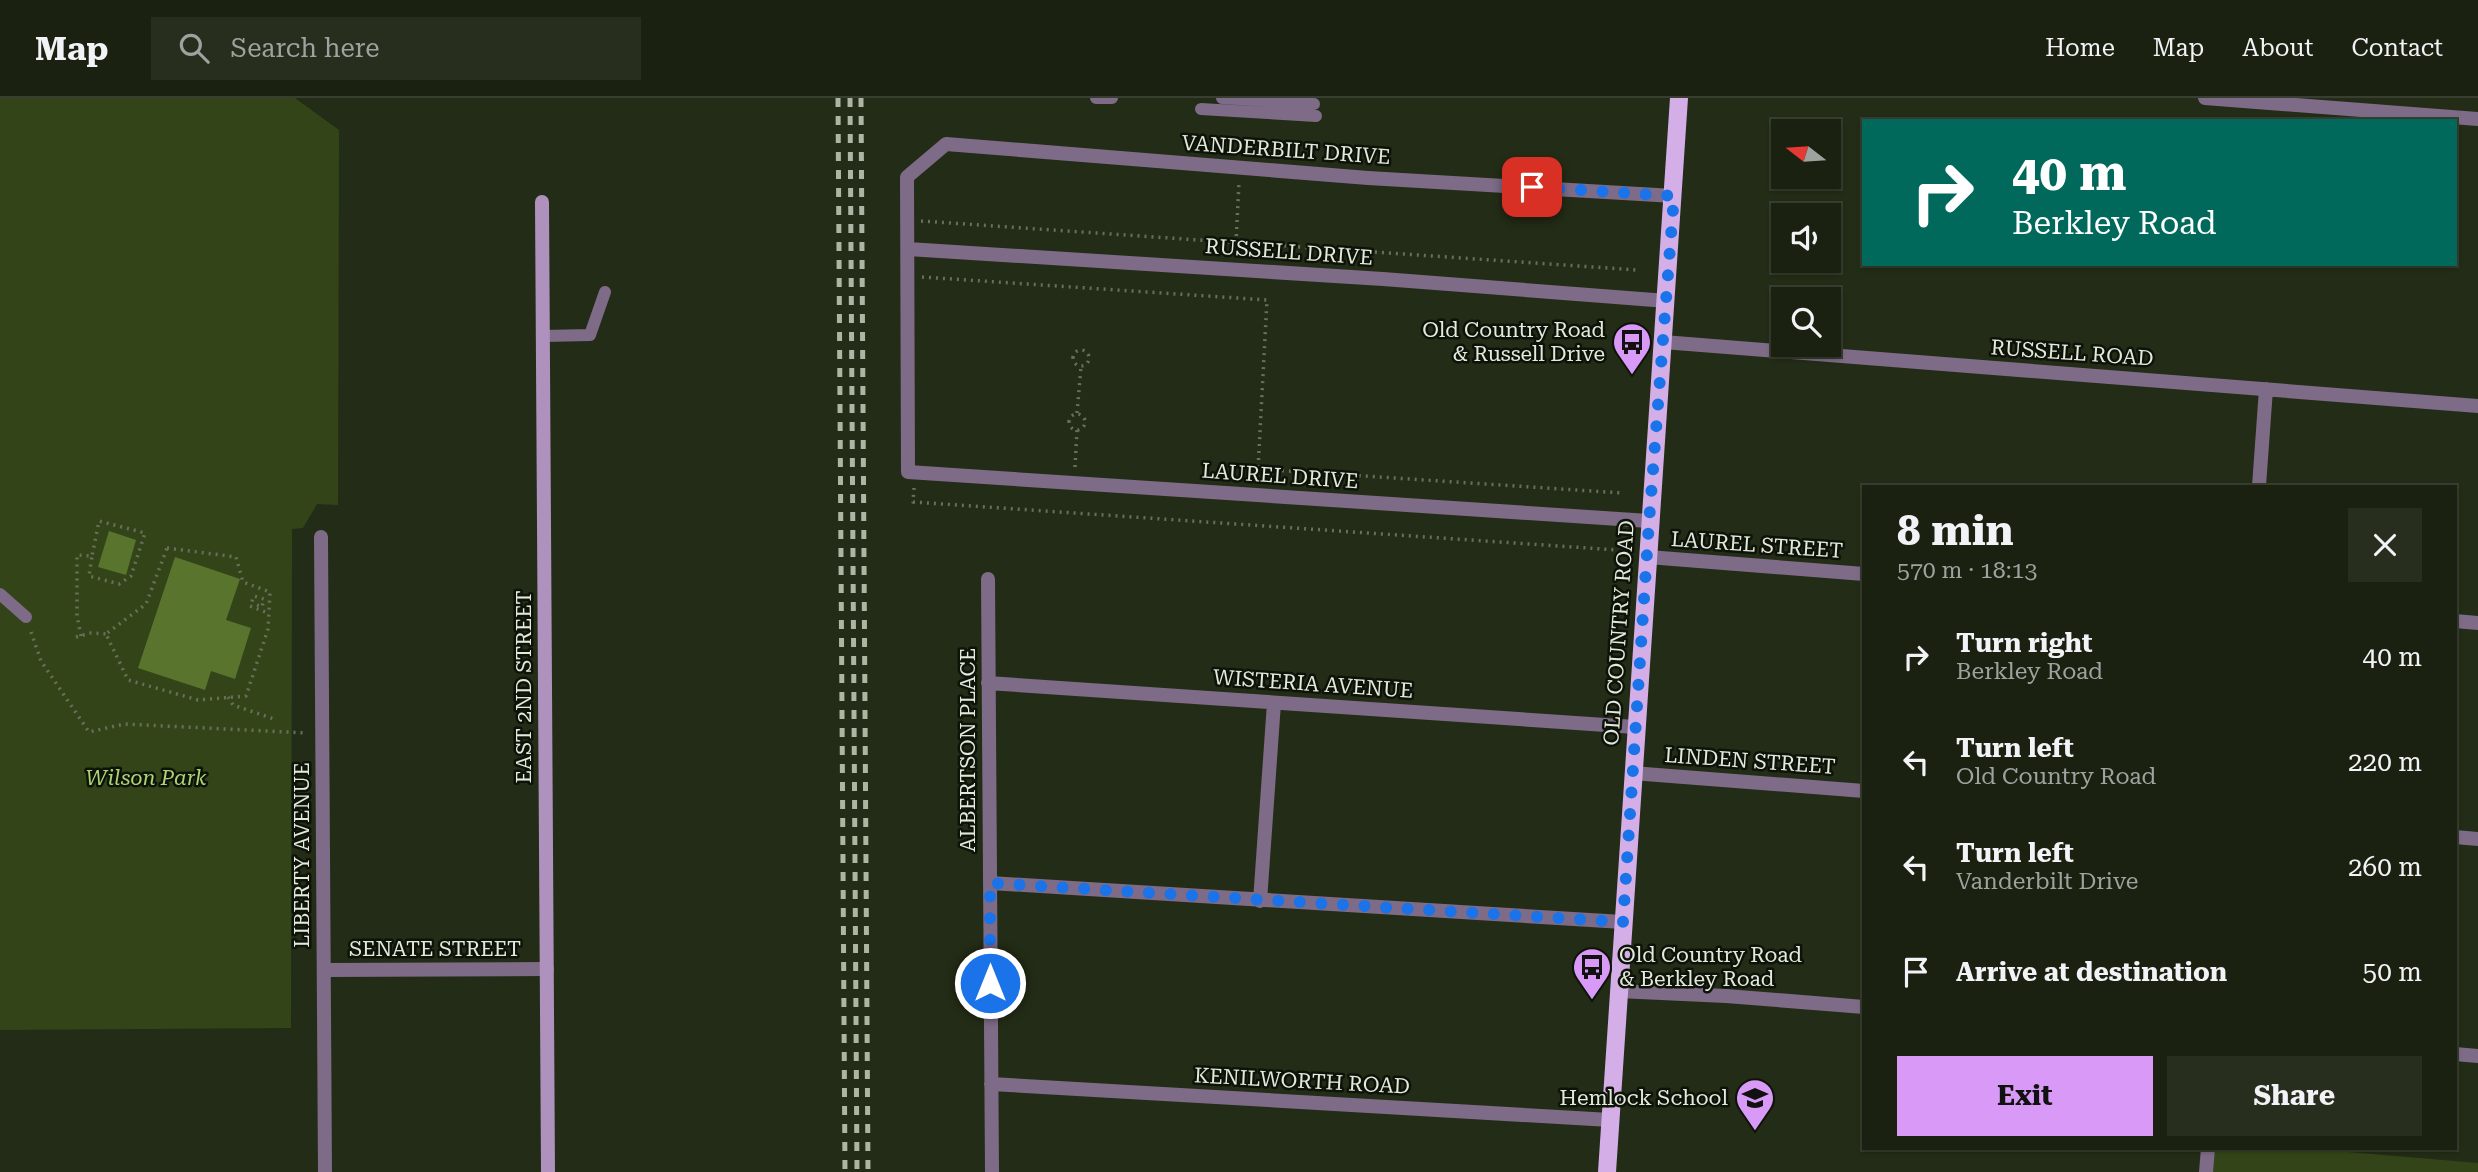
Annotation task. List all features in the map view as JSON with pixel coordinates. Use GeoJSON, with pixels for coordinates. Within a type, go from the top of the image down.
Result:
{"type":"FeatureCollection","features":[{"type":"Feature","properties":{"kind":"main road","name":"OLD COUNTRY ROAD"},"geometry":{"type":"LineString","coordinates":[[1607,1172],[1679,98]]}},
{"type":"Feature","properties":{"kind":"street"},"geometry":{"type":"LineString","coordinates":[[2205,98],[2478,119]]}},
{"type":"Feature","properties":{"kind":"street","name":"VANDERBILT DRIVE"},"geometry":{"type":"LineString","coordinates":[[908,248],[907,177],[946,144],[1368,178],[1674,196]]}},
{"type":"Feature","properties":{"kind":"street","name":"EAST 2ND STREET"},"geometry":{"type":"LineString","coordinates":[[541,202],[548,1172]]}},
{"type":"Feature","properties":{"kind":"street"},"geometry":{"type":"LineString","coordinates":[[908,248],[911,472]]}},
{"type":"Feature","properties":{"kind":"street","name":"RUSSELL DRIVE"},"geometry":{"type":"LineString","coordinates":[[908,248],[1383,279],[1667,301]]}},
{"type":"Feature","properties":{"kind":"street","name":"RUSSELL ROAD"},"geometry":{"type":"LineString","coordinates":[[1663,342],[2478,406]]}},
{"type":"Feature","properties":{"kind":"street"},"geometry":{"type":"LineString","coordinates":[[2259,485],[2266,389]]}},
{"type":"Feature","properties":{"kind":"street","name":"LAUREL DRIVE"},"geometry":{"type":"LineString","coordinates":[[911,472],[1649,522]]}},
{"type":"Feature","properties":{"kind":"street","name":"LIBERTY AVENUE"},"geometry":{"type":"LineString","coordinates":[[321,537],[325,1172]]}},
{"type":"Feature","properties":{"kind":"street","name":"LAUREL STREET"},"geometry":{"type":"LineString","coordinates":[[1648,557],[1862,574]]}},
{"type":"Feature","properties":{"kind":"street","name":"ALBERTSON PLACE"},"geometry":{"type":"LineString","coordinates":[[988,579],[992,1172]]}},
{"type":"Feature","properties":{"kind":"street"},"geometry":{"type":"LineString","coordinates":[[2457,621],[2478,622]]}},
{"type":"Feature","properties":{"kind":"street","name":"WISTERIA AVENUE"},"geometry":{"type":"LineString","coordinates":[[988,682],[1635,727]]}},
{"type":"Feature","properties":{"kind":"street"},"geometry":{"type":"LineString","coordinates":[[1260,901],[1275,703]]}},
{"type":"Feature","properties":{"kind":"street","name":"LINDEN STREET"},"geometry":{"type":"LineString","coordinates":[[1632,773],[1862,791]]}},
{"type":"Feature","properties":{"kind":"street"},"geometry":{"type":"LineString","coordinates":[[2457,837],[2478,839]]}},
{"type":"Feature","properties":{"kind":"street"},"geometry":{"type":"LineString","coordinates":[[990,883],[1623,922]]}},
{"type":"Feature","properties":{"kind":"street","name":"SENATE STREET"},"geometry":{"type":"LineString","coordinates":[[324,970],[547,970]]}},
{"type":"Feature","properties":{"kind":"street"},"geometry":{"type":"LineString","coordinates":[[1619,991],[1862,1007]]}},
{"type":"Feature","properties":{"kind":"street"},"geometry":{"type":"LineString","coordinates":[[2457,1054],[2478,1056]]}},
{"type":"Feature","properties":{"kind":"street","name":"KENILWORTH ROAD"},"geometry":{"type":"LineString","coordinates":[[991,1084],[1610,1119]]}},
{"type":"Feature","properties":{"kind":"street"},"geometry":{"type":"LineString","coordinates":[[2206,1172],[2208,1150]]}},
{"type":"Feature","properties":{"kind":"lane"},"geometry":{"type":"LineString","coordinates":[[1096,98],[1112,98]]}},
{"type":"Feature","properties":{"kind":"lane"},"geometry":{"type":"LineString","coordinates":[[1201,109],[1315,110],[1222,98]]}},
{"type":"Feature","properties":{"kind":"lane"},"geometry":{"type":"LineString","coordinates":[[542,335],[590,335],[605,292]]}},
{"type":"Feature","properties":{"kind":"lane"},"geometry":{"type":"LineString","coordinates":[[0,594],[26,617]]}},
{"type":"Feature","properties":{"kind":"path"},"geometry":{"type":"LineString","coordinates":[[1233,167],[1240,185],[1236,243]]}},
{"type":"Feature","properties":{"kind":"path"},"geometry":{"type":"LineString","coordinates":[[918,219],[1637,270]]}},
{"type":"Feature","properties":{"kind":"path"},"geometry":{"type":"LineString","coordinates":[[916,276],[1267,300],[1258,469],[1622,493]]}},
{"type":"Feature","properties":{"kind":"path"},"geometry":{"type":"LineString","coordinates":[[1083,349],[1090,360],[1081,366],[1076,364],[1073,357],[1077,350],[1083,349]]}},
{"type":"Feature","properties":{"kind":"path"},"geometry":{"type":"LineString","coordinates":[[1077,413],[1081,366]]}},
{"type":"Feature","properties":{"kind":"path"},"geometry":{"type":"LineString","coordinates":[[1077,413],[1086,421],[1084,426],[1077,430]]}},
{"type":"Feature","properties":{"kind":"path"},"geometry":{"type":"LineString","coordinates":[[1077,413],[1071,416],[1069,421],[1070,427],[1077,430]]}},
{"type":"Feature","properties":{"kind":"path"},"geometry":{"type":"LineString","coordinates":[[1077,430],[1074,456],[1077,483]]}},
{"type":"Feature","properties":{"kind":"path"},"geometry":{"type":"LineString","coordinates":[[911,472],[913,502],[1617,550]]}},
{"type":"Feature","properties":{"kind":"path"},"geometry":{"type":"LineString","coordinates":[[99,521],[145,533],[131,576],[119,584],[89,576],[92,556],[99,521]]}},
{"type":"Feature","properties":{"kind":"path"},"geometry":{"type":"LineString","coordinates":[[92,556],[77,555],[78,637],[91,633],[106,634],[146,604],[167,548],[236,557],[243,582],[270,592],[268,629],[246,696],[198,700],[128,680],[106,634]]}},
{"type":"Feature","properties":{"kind":"path"},"geometry":{"type":"LineString","coordinates":[[257,605],[261,607],[264,600],[254,596],[250,607],[269,614]]}},
{"type":"Feature","properties":{"kind":"path"},"geometry":{"type":"LineString","coordinates":[[26,617],[39,648],[41,661],[89,732],[124,724],[323,733]]}},
{"type":"Feature","properties":{"kind":"path"},"geometry":{"type":"LineString","coordinates":[[228,697],[233,705],[274,719]]}},
{"type":"Feature","properties":{"kind":"green space","name":"Wilson Park"},"geometry":{"type":"Polygon","coordinates":[[[0,98],[295,98],[339,130],[338,505],[317,504],[303,528],[292,529],[291,1028],[0,1030],[0,98]]]}},
{"type":"Feature","properties":{"kind":"green space"},"geometry":{"type":"Polygon","coordinates":[[[2214,1150],[2325,1150],[2478,1163],[2478,1172],[2211,1172],[2214,1150]]]}},
{"type":"Feature","properties":{"kind":"shaded area"},"geometry":{"type":"Polygon","coordinates":[[[109,531],[136,540],[126,575],[98,567],[109,531]]]}},
{"type":"Feature","properties":{"kind":"shaded area"},"geometry":{"type":"Polygon","coordinates":[[[175,557],[240,579],[226,620],[251,628],[235,679],[211,671],[205,690],[138,668],[175,557]]]}},
{"type":"Feature","properties":{"kind":"railway"},"geometry":{"type":"LineString","coordinates":[[838,98],[845,1172]]}},
{"type":"Feature","properties":{"kind":"railway"},"geometry":{"type":"LineString","coordinates":[[850,98],[857,1172]]}},
{"type":"Feature","properties":{"kind":"railway"},"geometry":{"type":"LineString","coordinates":[[861,98],[868,1172]]}},
{"type":"Feature","properties":{"kind":"place","name":"Old Country Road & Russell Drive"},"geometry":{"type":"Point","coordinates":[1632,376]}},
{"type":"Feature","properties":{"kind":"place","name":"Old Country Road & Berkley Road"},"geometry":{"type":"Point","coordinates":[1592,1001]}},
{"type":"Feature","properties":{"kind":"place","name":"Hemlock School"},"geometry":{"type":"Point","coordinates":[1755,1132]}},
{"type":"Feature","properties":{"kind":"route"},"geometry":{"type":"LineString","coordinates":[[990,983],[990,883],[1623,922],[1674,196],[1532,187]]}}]}
